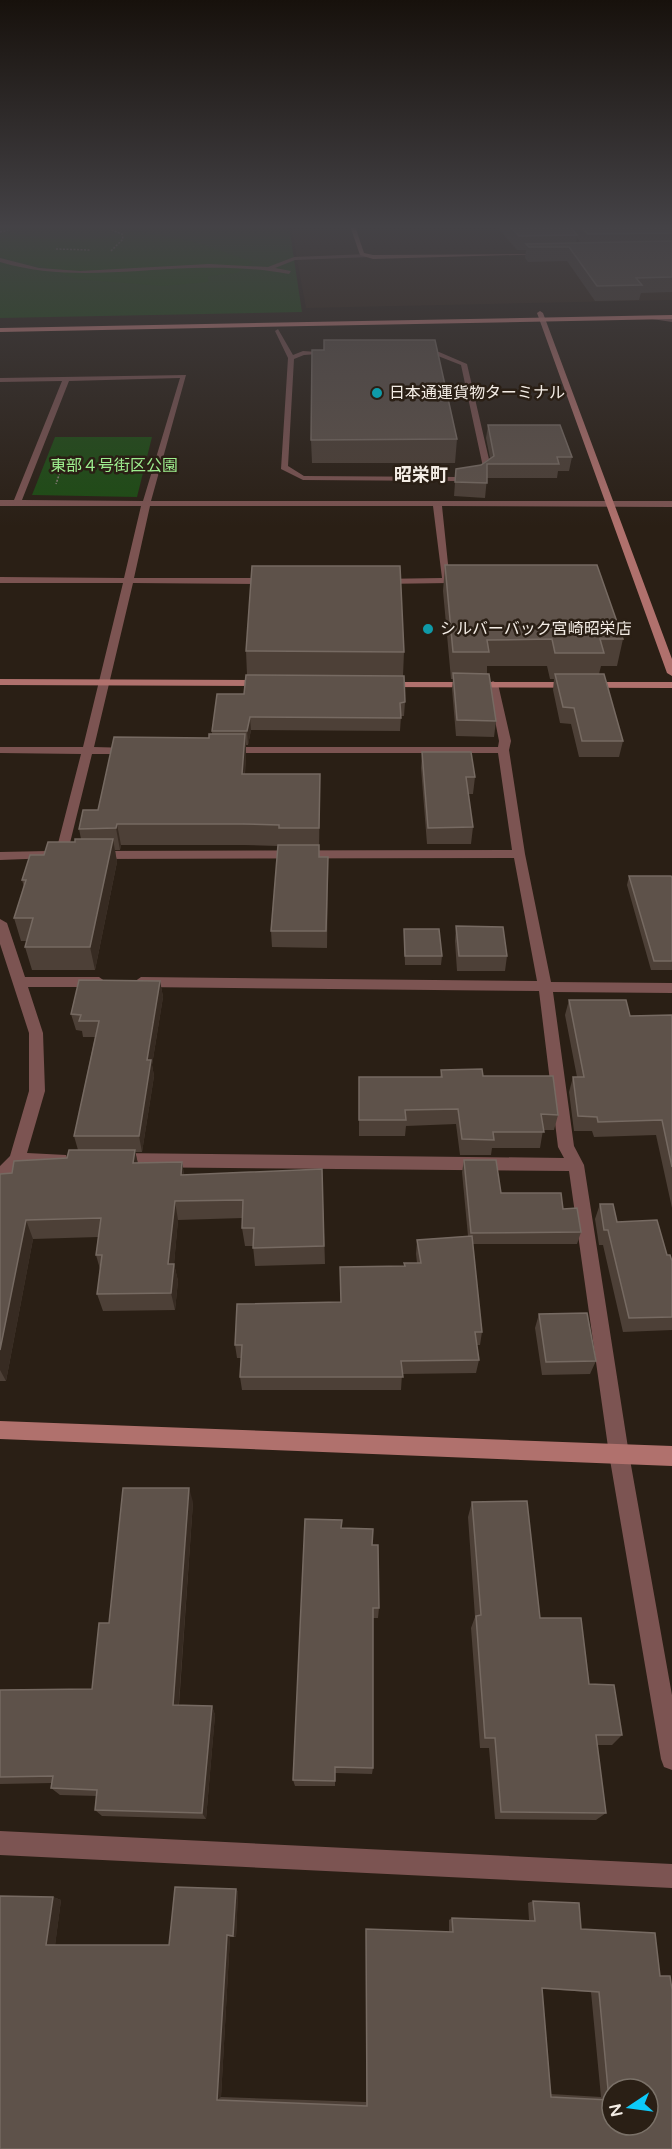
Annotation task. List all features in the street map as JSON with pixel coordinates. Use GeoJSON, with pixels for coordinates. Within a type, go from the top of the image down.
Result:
{"type":"FeatureCollection","features":[{"type":"Feature","properties":{"kind":"main road"},"geometry":{"type":"LineString","coordinates":[[0,330],[201,326]]}},
{"type":"Feature","properties":{"kind":"main road"},"geometry":{"type":"LineString","coordinates":[[0,336],[453,326]]}},
{"type":"Feature","properties":{"kind":"street"},"geometry":{"type":"LineString","coordinates":[[545,326],[672,673]]}},
{"type":"Feature","properties":{"kind":"street"},"geometry":{"type":"LineString","coordinates":[[0,380],[184,376],[146,504],[87,751],[72,855]]}},
{"type":"Feature","properties":{"kind":"street"},"geometry":{"type":"LineString","coordinates":[[17,504],[66,379]]}},
{"type":"Feature","properties":{"kind":"street"},"geometry":{"type":"LineString","coordinates":[[0,503],[672,504]]}},
{"type":"Feature","properties":{"kind":"street"},"geometry":{"type":"LineString","coordinates":[[364,580],[447,580],[437,504]]}},
{"type":"Feature","properties":{"kind":"street"},"geometry":{"type":"LineString","coordinates":[[0,580],[282,580]]}},
{"type":"Feature","properties":{"kind":"street"},"geometry":{"type":"LineString","coordinates":[[0,682],[282,683]]}},
{"type":"Feature","properties":{"kind":"street"},"geometry":{"type":"LineString","coordinates":[[376,684],[672,685]]}},
{"type":"Feature","properties":{"kind":"street"},"geometry":{"type":"LineString","coordinates":[[494,684],[505,741],[503,750],[519,854],[545,985],[566,1147],[576,1165],[619,1454],[672,1759]]}},
{"type":"Feature","properties":{"kind":"street"},"geometry":{"type":"LineString","coordinates":[[0,750],[147,750]]}},
{"type":"Feature","properties":{"kind":"street"},"geometry":{"type":"LineString","coordinates":[[218,750],[503,750]]}},
{"type":"Feature","properties":{"kind":"street"},"geometry":{"type":"LineString","coordinates":[[0,856],[519,854]]}},
{"type":"Feature","properties":{"kind":"street"},"geometry":{"type":"LineString","coordinates":[[0,923],[36,1033],[37,1091],[16,1159],[0,1177]]}},
{"type":"Feature","properties":{"kind":"street"},"geometry":{"type":"LineString","coordinates":[[20,982],[545,985],[672,988]]}},
{"type":"Feature","properties":{"kind":"street"},"geometry":{"type":"LineString","coordinates":[[16,1159],[76,1160]]}},
{"type":"Feature","properties":{"kind":"street"},"geometry":{"type":"LineString","coordinates":[[100,1160],[576,1165]]}},
{"type":"Feature","properties":{"kind":"street"},"geometry":{"type":"LineString","coordinates":[[0,1430],[672,1456]]}},
{"type":"Feature","properties":{"kind":"street"},"geometry":{"type":"LineString","coordinates":[[0,1844],[672,1876]]}},
{"type":"Feature","properties":{"kind":"lane"},"geometry":{"type":"LineString","coordinates":[[278,331],[291,358],[284,467],[290,473],[303,478],[458,479],[476,475],[487,468],[464,364],[439,354],[416,354]]}},
{"type":"Feature","properties":{"kind":"lane"},"geometry":{"type":"LineString","coordinates":[[291,358],[303,353],[337,353]]}},
{"type":"Feature","properties":{"kind":"path"},"geometry":{"type":"LineString","coordinates":[[45,466],[62,466],[55,486],[66,486]]}},
{"type":"Feature","properties":{"kind":"green space","name":"東部４号街区公園"},"geometry":{"type":"Polygon","coordinates":[[[55,437],[152,437],[137,497],[32,495],[55,437]]]}},
{"type":"Feature","properties":{"kind":"building","name":"日本通運貨物ターミナル"},"geometry":{"type":"Polygon","coordinates":[[[324,340],[435,340],[457,439],[311,440],[312,350],[324,350],[324,340]]]}},
{"type":"Feature","properties":{"kind":"building"},"geometry":{"type":"Polygon","coordinates":[[[488,425],[560,425],[572,457],[557,457],[559,464],[487,464],[487,483],[455,482],[456,469],[481,465],[494,456],[488,425]]]}},
{"type":"Feature","properties":{"kind":"building"},"geometry":{"type":"Polygon","coordinates":[[[445,565],[597,565],[623,639],[600,639],[604,653],[555,653],[552,639],[487,640],[489,652],[453,652],[445,565]]]}},
{"type":"Feature","properties":{"kind":"building"},"geometry":{"type":"Polygon","coordinates":[[[252,566],[400,566],[404,652],[246,651],[252,566]]]}},
{"type":"Feature","properties":{"kind":"building"},"geometry":{"type":"Polygon","coordinates":[[[453,673],[489,674],[496,721],[457,720],[453,673]]]}},
{"type":"Feature","properties":{"kind":"building"},"geometry":{"type":"Polygon","coordinates":[[[555,674],[604,674],[623,741],[582,741],[574,708],[563,707],[555,674]]]}},
{"type":"Feature","properties":{"kind":"building"},"geometry":{"type":"Polygon","coordinates":[[[246,675],[404,676],[405,702],[400,703],[401,718],[250,717],[247,731],[212,731],[217,694],[244,694],[246,675]]]}},
{"type":"Feature","properties":{"kind":"building"},"geometry":{"type":"Polygon","coordinates":[[[209,734],[245,734],[242,774],[320,774],[319,828],[279,828],[279,825],[243,824],[117,824],[116,828],[79,829],[83,810],[98,810],[114,737],[209,738],[209,734]]]}},
{"type":"Feature","properties":{"kind":"building"},"geometry":{"type":"Polygon","coordinates":[[[422,752],[471,752],[475,777],[466,777],[473,827],[428,828],[422,752]]]}},
{"type":"Feature","properties":{"kind":"building"},"geometry":{"type":"Polygon","coordinates":[[[75,839],[113,839],[90,947],[25,947],[33,918],[14,918],[26,880],[22,880],[30,855],[44,855],[48,842],[75,842],[75,839]]]}},
{"type":"Feature","properties":{"kind":"building"},"geometry":{"type":"Polygon","coordinates":[[[278,845],[319,845],[319,857],[328,857],[326,931],[271,931],[278,845]]]}},
{"type":"Feature","properties":{"kind":"building"},"geometry":{"type":"Polygon","coordinates":[[[629,876],[671,876],[672,961],[654,961],[629,876]]]}},
{"type":"Feature","properties":{"kind":"building"},"geometry":{"type":"Polygon","coordinates":[[[456,926],[503,927],[507,956],[459,956],[456,926]]]}},
{"type":"Feature","properties":{"kind":"building"},"geometry":{"type":"Polygon","coordinates":[[[404,929],[439,929],[442,956],[405,956],[404,929]]]}},
{"type":"Feature","properties":{"kind":"building"},"geometry":{"type":"Polygon","coordinates":[[[79,980],[160,981],[147,1060],[151,1060],[139,1136],[74,1136],[99,1021],[79,1021],[81,1015],[71,1014],[79,980]]]}},
{"type":"Feature","properties":{"kind":"building"},"geometry":{"type":"Polygon","coordinates":[[[569,1000],[626,1000],[630,1016],[672,1015],[672,1167],[662,1120],[598,1122],[597,1117],[578,1116],[573,1077],[584,1077],[569,1000]]]}},
{"type":"Feature","properties":{"kind":"building"},"geometry":{"type":"Polygon","coordinates":[[[482,1069],[483,1076],[553,1076],[558,1115],[541,1114],[544,1132],[493,1132],[494,1140],[462,1139],[458,1109],[405,1110],[406,1120],[359,1120],[359,1077],[442,1077],[441,1070],[482,1069]]]}},
{"type":"Feature","properties":{"kind":"building"},"geometry":{"type":"Polygon","coordinates":[[[69,1150],[135,1150],[133,1163],[182,1162],[181,1175],[322,1169],[324,1246],[253,1248],[254,1228],[242,1228],[243,1200],[175,1201],[168,1264],[174,1264],[171,1293],[97,1294],[102,1255],[96,1255],[101,1218],[26,1220],[0,1350],[0,1174],[12,1173],[14,1161],[67,1158],[69,1150]]]}},
{"type":"Feature","properties":{"kind":"building"},"geometry":{"type":"Polygon","coordinates":[[[464,1160],[496,1160],[501,1193],[561,1193],[563,1209],[577,1208],[581,1232],[471,1233],[464,1160]]]}},
{"type":"Feature","properties":{"kind":"building"},"geometry":{"type":"Polygon","coordinates":[[[600,1204],[613,1204],[617,1222],[657,1220],[667,1255],[670,1255],[672,1261],[672,1317],[629,1318],[608,1230],[604,1230],[600,1204]]]}},
{"type":"Feature","properties":{"kind":"building"},"geometry":{"type":"Polygon","coordinates":[[[472,1236],[482,1332],[475,1332],[479,1360],[401,1361],[403,1377],[240,1377],[242,1345],[235,1345],[237,1304],[341,1302],[340,1267],[405,1266],[404,1263],[421,1263],[417,1240],[472,1236]]]}},
{"type":"Feature","properties":{"kind":"building"},"geometry":{"type":"Polygon","coordinates":[[[587,1313],[596,1361],[546,1362],[539,1314],[587,1313]]]}},
{"type":"Feature","properties":{"kind":"building"},"geometry":{"type":"Polygon","coordinates":[[[123,1488],[189,1488],[173,1705],[212,1706],[202,1813],[95,1810],[97,1790],[51,1788],[53,1776],[0,1777],[0,1690],[92,1689],[99,1623],[109,1623],[123,1488]]]}},
{"type":"Feature","properties":{"kind":"building"},"geometry":{"type":"Polygon","coordinates":[[[527,1501],[540,1618],[581,1618],[589,1684],[614,1685],[622,1735],[596,1735],[606,1813],[501,1812],[495,1738],[485,1738],[476,1616],[481,1615],[472,1502],[527,1501]]]}},
{"type":"Feature","properties":{"kind":"building"},"geometry":{"type":"Polygon","coordinates":[[[305,1519],[342,1520],[341,1528],[373,1529],[372,1545],[378,1545],[379,1608],[373,1608],[373,1768],[335,1767],[335,1781],[293,1780],[305,1519]]]}},
{"type":"Feature","properties":{"kind":"building"},"geometry":{"type":"Polygon","coordinates":[[[175,1887],[236,1889],[233,1936],[227,1935],[217,2100],[367,2106],[366,1929],[453,1932],[452,1918],[535,1921],[533,1901],[579,1903],[581,1929],[655,1933],[660,1976],[670,1976],[672,1990],[672,2149],[0,2149],[0,1896],[53,1897],[46,1945],[169,1945],[175,1887]],[[542,1988],[551,2097],[600,2100],[600,2137],[660,2137],[660,2077],[607,2077],[599,1992],[542,1988]]]}},
{"type":"Feature","properties":{"kind":"place","name":"日本通運貨物ターミナル"},"geometry":{"type":"Point","coordinates":[377,393]}},
{"type":"Feature","properties":{"kind":"place","name":"シルバーバック宮崎昭栄店"},"geometry":{"type":"Point","coordinates":[428,629]}},
{"type":"Feature","properties":{"kind":"district","name":"昭栄町"},"geometry":{"type":"Point","coordinates":[421,475]}}]}
